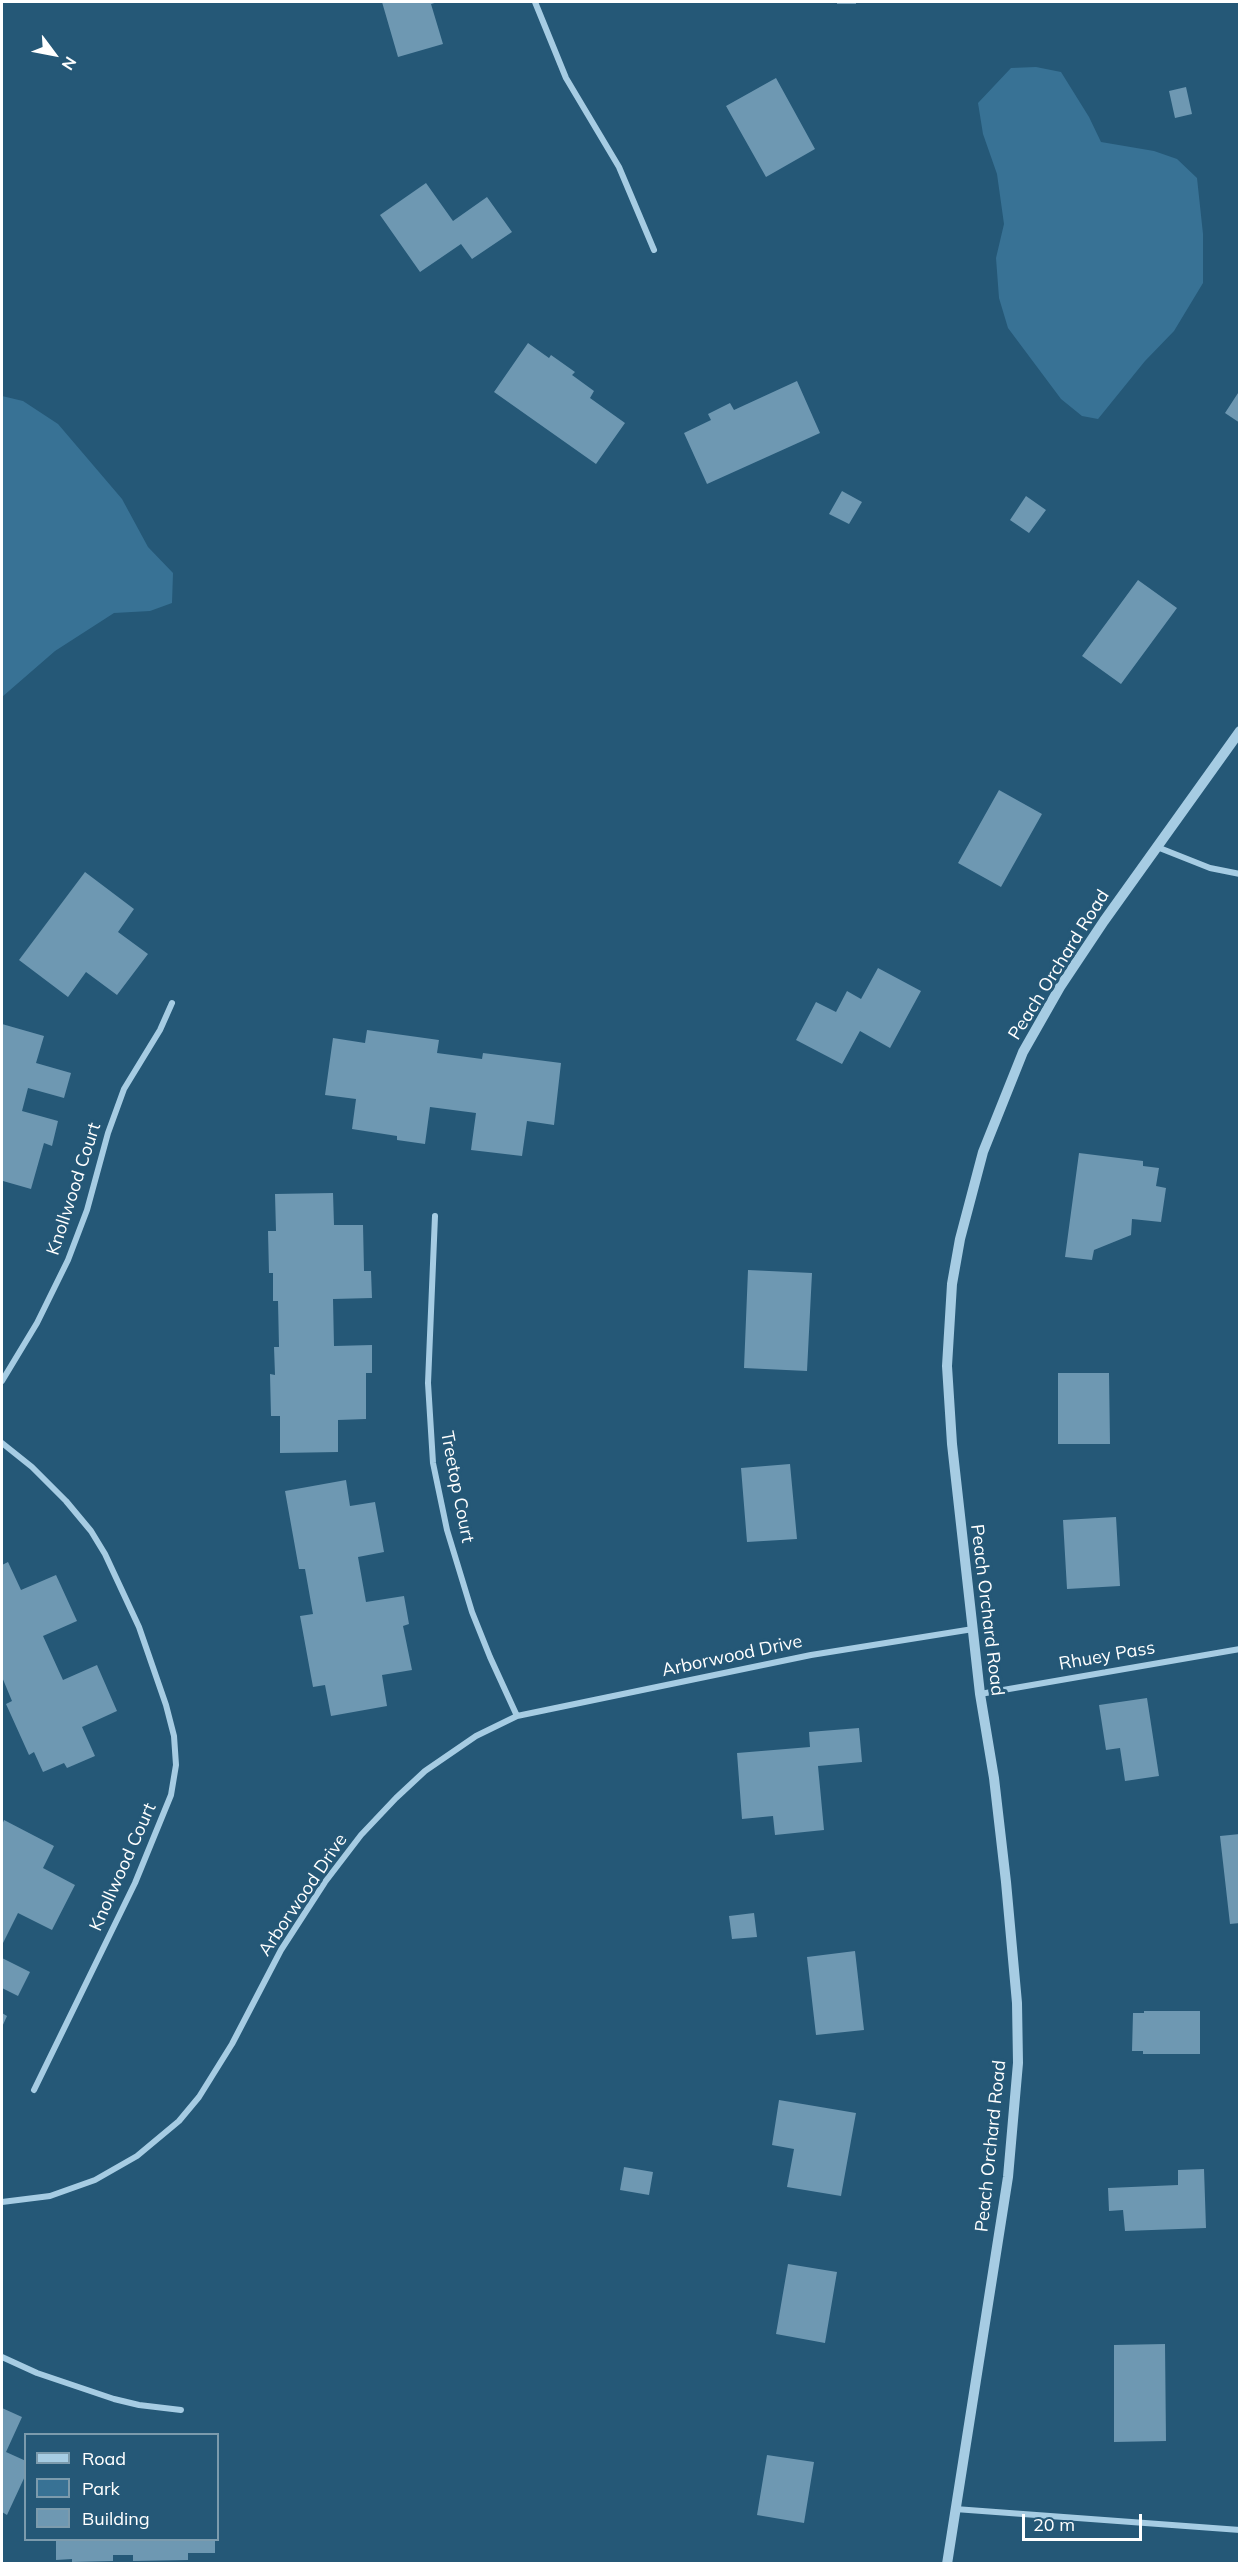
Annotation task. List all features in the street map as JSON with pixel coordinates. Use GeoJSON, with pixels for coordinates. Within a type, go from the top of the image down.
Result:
{"type":"FeatureCollection","features":[{"type":"Feature","properties":{"kind":"street"},"geometry":{"type":"LineString","coordinates":[[535,2],[566,78],[619,167],[654,250]]}},
{"type":"Feature","properties":{"kind":"street","name":"Peach Orchard Road"},"geometry":{"type":"LineString","coordinates":[[947,2564],[1008,2177],[1018,2063],[1017,2002],[1012,1941],[994,1778],[980,1694],[952,1444],[947,1366],[952,1284],[962,1228],[983,1152],[1023,1052],[1066,977],[1239,731]]}},
{"type":"Feature","properties":{"kind":"street"},"geometry":{"type":"LineString","coordinates":[[1157,847],[1210,868],[1239,874]]}},
{"type":"Feature","properties":{"kind":"street","name":"Knollwood Court"},"geometry":{"type":"LineString","coordinates":[[2,1381],[37,1323],[68,1260],[87,1210],[108,1132],[124,1089],[160,1030],[172,1003]]}},
{"type":"Feature","properties":{"kind":"street","name":"Treetop Court"},"geometry":{"type":"LineString","coordinates":[[435,1216],[428,1383],[433,1462],[447,1530],[472,1612],[517,1716]]}},
{"type":"Feature","properties":{"kind":"street","name":"Knollwood Court"},"geometry":{"type":"LineString","coordinates":[[2,1443],[32,1467],[66,1501],[91,1531],[105,1554],[146,1648],[169,1718],[175,1758],[171,1796],[154,1840],[34,2090]]}},
{"type":"Feature","properties":{"kind":"street","name":"Arborwood Drive"},"geometry":{"type":"LineString","coordinates":[[2,2202],[50,2196],[95,2180],[137,2156],[179,2121],[199,2097],[232,2044],[281,1950],[325,1881],[361,1835],[396,1798],[425,1771],[476,1736],[517,1716],[811,1655],[973,1629]]}},
{"type":"Feature","properties":{"kind":"street","name":"Rhuey Pass"},"geometry":{"type":"LineString","coordinates":[[980,1694],[1239,1649]]}},
{"type":"Feature","properties":{"kind":"street"},"geometry":{"type":"LineString","coordinates":[[2,2357],[38,2373],[99,2394],[139,2405],[181,2410]]}},
{"type":"Feature","properties":{"kind":"street"},"geometry":{"type":"LineString","coordinates":[[955,2509],[1239,2530]]}},
{"type":"Feature","properties":{"kind":"green space"},"geometry":{"type":"Polygon","coordinates":[[[1036,67],[1061,72],[1089,117],[1101,142],[1154,151],[1177,159],[1197,178],[1203,234],[1203,283],[1174,331],[1145,361],[1098,419],[1082,416],[1061,399],[1008,328],[999,298],[996,258],[1004,224],[997,174],[983,134],[978,103],[1011,68],[1036,67]]]}},
{"type":"Feature","properties":{"kind":"green space"},"geometry":{"type":"Polygon","coordinates":[[[2,396],[23,401],[58,424],[122,499],[148,547],[173,573],[172,603],[150,611],[114,613],[55,651],[2,697],[2,396]]]}},
{"type":"Feature","properties":{"kind":"building"},"geometry":{"type":"Polygon","coordinates":[[[382,2],[438,2],[431,4],[443,44],[398,57],[382,2]]]}},
{"type":"Feature","properties":{"kind":"building"},"geometry":{"type":"Polygon","coordinates":[[[837,2],[856,2],[856,4],[837,4],[837,2]]]}},
{"type":"Feature","properties":{"kind":"building"},"geometry":{"type":"Polygon","coordinates":[[[776,78],[815,149],[766,177],[726,106],[776,78]]]}},
{"type":"Feature","properties":{"kind":"building"},"geometry":{"type":"Polygon","coordinates":[[[1186,87],[1192,114],[1175,118],[1169,91],[1186,87]]]}},
{"type":"Feature","properties":{"kind":"building"},"geometry":{"type":"Polygon","coordinates":[[[426,183],[453,221],[487,197],[512,232],[472,259],[461,244],[420,272],[380,215],[426,183]]]}},
{"type":"Feature","properties":{"kind":"building"},"geometry":{"type":"Polygon","coordinates":[[[528,343],[549,358],[551,355],[575,372],[572,375],[594,391],[590,398],[625,423],[596,464],[494,392],[528,343]]]}},
{"type":"Feature","properties":{"kind":"building"},"geometry":{"type":"Polygon","coordinates":[[[797,381],[820,433],[707,484],[684,433],[711,420],[708,414],[730,403],[734,410],[797,381]]]}},
{"type":"Feature","properties":{"kind":"building"},"geometry":{"type":"Polygon","coordinates":[[[1240,390],[1240,423],[1225,413],[1240,390]]]}},
{"type":"Feature","properties":{"kind":"building"},"geometry":{"type":"Polygon","coordinates":[[[842,491],[862,502],[849,524],[829,514],[842,491]]]}},
{"type":"Feature","properties":{"kind":"building"},"geometry":{"type":"Polygon","coordinates":[[[1026,496],[1046,510],[1029,533],[1010,520],[1026,496]]]}},
{"type":"Feature","properties":{"kind":"building"},"geometry":{"type":"Polygon","coordinates":[[[1138,580],[1177,608],[1121,684],[1082,656],[1138,580]]]}},
{"type":"Feature","properties":{"kind":"building"},"geometry":{"type":"Polygon","coordinates":[[[999,790],[1042,814],[1001,887],[958,863],[999,790]]]}},
{"type":"Feature","properties":{"kind":"building"},"geometry":{"type":"Polygon","coordinates":[[[85,872],[134,909],[118,932],[148,954],[117,995],[86,972],[68,997],[19,960],[85,872]]]}},
{"type":"Feature","properties":{"kind":"building"},"geometry":{"type":"Polygon","coordinates":[[[878,968],[921,991],[890,1048],[860,1031],[842,1064],[796,1040],[816,1002],[836,1012],[847,991],[861,999],[878,968]]]}},
{"type":"Feature","properties":{"kind":"building"},"geometry":{"type":"Polygon","coordinates":[[[2,1024],[44,1036],[36,1063],[71,1073],[64,1098],[28,1088],[22,1111],[58,1121],[52,1146],[44,1143],[31,1189],[3,1181],[2,1185],[2,1024]]]}},
{"type":"Feature","properties":{"kind":"building"},"geometry":{"type":"Polygon","coordinates":[[[367,1030],[439,1040],[437,1053],[482,1059],[483,1053],[561,1063],[554,1125],[527,1121],[522,1156],[471,1150],[476,1113],[430,1107],[425,1144],[397,1140],[397,1136],[352,1129],[356,1099],[325,1095],[333,1038],[365,1043],[367,1030]]]}},
{"type":"Feature","properties":{"kind":"building"},"geometry":{"type":"Polygon","coordinates":[[[1079,1153],[1143,1161],[1143,1166],[1159,1168],[1156,1186],[1166,1188],[1161,1222],[1132,1219],[1131,1235],[1094,1250],[1092,1260],[1065,1257],[1079,1153]]]}},
{"type":"Feature","properties":{"kind":"building"},"geometry":{"type":"Polygon","coordinates":[[[333,1193],[334,1225],[363,1225],[364,1271],[371,1271],[372,1298],[333,1299],[334,1346],[372,1345],[372,1373],[366,1373],[366,1419],[338,1420],[338,1452],[280,1453],[280,1416],[271,1416],[270,1374],[275,1375],[274,1347],[279,1347],[278,1301],[273,1301],[273,1273],[269,1273],[268,1231],[276,1231],[275,1194],[333,1193]]]}},
{"type":"Feature","properties":{"kind":"building"},"geometry":{"type":"Polygon","coordinates":[[[748,1270],[812,1273],[807,1371],[744,1368],[748,1270]]]}},
{"type":"Feature","properties":{"kind":"building"},"geometry":{"type":"Polygon","coordinates":[[[1058,1373],[1109,1373],[1110,1444],[1058,1444],[1058,1373]]]}},
{"type":"Feature","properties":{"kind":"building"},"geometry":{"type":"Polygon","coordinates":[[[790,1464],[797,1539],[747,1542],[741,1468],[790,1464]]]}},
{"type":"Feature","properties":{"kind":"building"},"geometry":{"type":"Polygon","coordinates":[[[346,1480],[350,1506],[375,1502],[384,1552],[358,1557],[366,1602],[404,1596],[409,1624],[403,1626],[412,1670],[382,1675],[387,1706],[331,1716],[325,1685],[313,1687],[300,1616],[313,1614],[305,1569],[299,1569],[285,1491],[346,1480]]]}},
{"type":"Feature","properties":{"kind":"building"},"geometry":{"type":"Polygon","coordinates":[[[1116,1517],[1120,1586],[1067,1589],[1063,1520],[1116,1517]]]}},
{"type":"Feature","properties":{"kind":"building"},"geometry":{"type":"Polygon","coordinates":[[[8,1562],[21,1590],[56,1575],[77,1621],[43,1636],[63,1680],[97,1665],[117,1711],[82,1727],[95,1756],[67,1768],[64,1763],[43,1772],[34,1752],[29,1755],[6,1704],[12,1701],[2,1677],[2,1565],[8,1562]]]}},
{"type":"Feature","properties":{"kind":"building"},"geometry":{"type":"Polygon","coordinates":[[[1147,1698],[1159,1776],[1125,1781],[1120,1748],[1106,1750],[1099,1705],[1147,1698]]]}},
{"type":"Feature","properties":{"kind":"building"},"geometry":{"type":"Polygon","coordinates":[[[859,1728],[862,1762],[818,1766],[824,1830],[775,1835],[773,1816],[742,1819],[737,1753],[810,1747],[809,1732],[859,1728]]]}},
{"type":"Feature","properties":{"kind":"building"},"geometry":{"type":"Polygon","coordinates":[[[4,1820],[54,1846],[43,1868],[75,1885],[52,1930],[18,1913],[2,1945],[2,1825],[4,1820]]]}},
{"type":"Feature","properties":{"kind":"building"},"geometry":{"type":"Polygon","coordinates":[[[1240,1834],[1240,1923],[1230,1924],[1220,1836],[1240,1834]]]}},
{"type":"Feature","properties":{"kind":"building"},"geometry":{"type":"Polygon","coordinates":[[[754,1913],[757,1937],[732,1939],[729,1916],[754,1913]]]}},
{"type":"Feature","properties":{"kind":"building"},"geometry":{"type":"Polygon","coordinates":[[[855,1951],[864,2030],[816,2035],[807,1957],[855,1951]]]}},
{"type":"Feature","properties":{"kind":"building"},"geometry":{"type":"Polygon","coordinates":[[[2,1958],[30,1972],[18,1996],[2,1988],[2,1958]]]}},
{"type":"Feature","properties":{"kind":"building"},"geometry":{"type":"Polygon","coordinates":[[[1144,2011],[1200,2011],[1200,2054],[1143,2054],[1143,2051],[1132,2051],[1133,2013],[1144,2013],[1144,2011]]]}},
{"type":"Feature","properties":{"kind":"building"},"geometry":{"type":"Polygon","coordinates":[[[2,2013],[7,2016],[2,2027],[2,2013]]]}},
{"type":"Feature","properties":{"kind":"building"},"geometry":{"type":"Polygon","coordinates":[[[779,2100],[856,2113],[841,2196],[787,2187],[794,2149],[772,2145],[779,2100]]]}},
{"type":"Feature","properties":{"kind":"building"},"geometry":{"type":"Polygon","coordinates":[[[624,2167],[653,2172],[649,2195],[620,2190],[624,2167]]]}},
{"type":"Feature","properties":{"kind":"building"},"geometry":{"type":"Polygon","coordinates":[[[1204,2169],[1206,2228],[1125,2231],[1123,2210],[1109,2211],[1108,2188],[1178,2185],[1178,2170],[1204,2169]]]}},
{"type":"Feature","properties":{"kind":"building"},"geometry":{"type":"Polygon","coordinates":[[[788,2264],[837,2272],[825,2343],[776,2334],[788,2264]]]}},
{"type":"Feature","properties":{"kind":"building"},"geometry":{"type":"Polygon","coordinates":[[[1165,2344],[1166,2441],[1114,2442],[1114,2345],[1165,2344]]]}},
{"type":"Feature","properties":{"kind":"building"},"geometry":{"type":"Polygon","coordinates":[[[2,2408],[22,2417],[6,2452],[24,2460],[24,2478],[7,2515],[2,2512],[2,2408]]]}},
{"type":"Feature","properties":{"kind":"building"},"geometry":{"type":"Polygon","coordinates":[[[767,2455],[814,2462],[804,2523],[757,2515],[767,2455]]]}},
{"type":"Feature","properties":{"kind":"building"},"geometry":{"type":"Polygon","coordinates":[[[56,2541],[215,2541],[215,2553],[188,2553],[188,2560],[133,2561],[133,2555],[113,2555],[113,2561],[56,2560],[56,2541]]]}}]}
